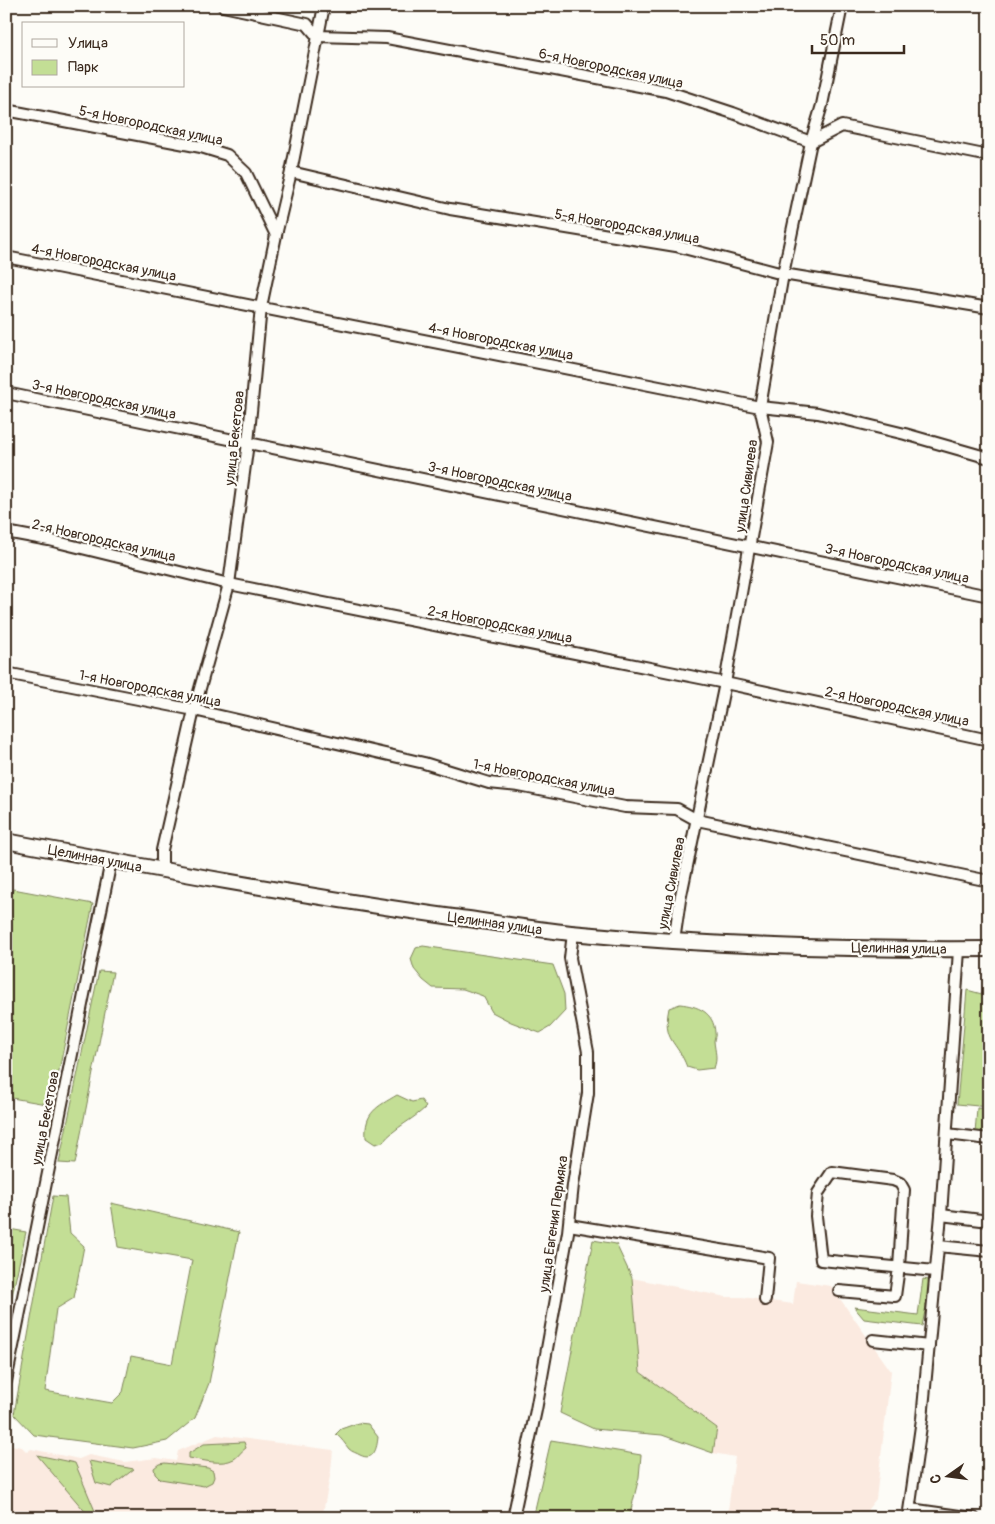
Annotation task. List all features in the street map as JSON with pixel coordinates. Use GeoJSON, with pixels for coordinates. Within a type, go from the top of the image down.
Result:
{"type":"FeatureCollection","features":[{"type":"Feature","properties":{"kind":"main road","name":"Целинная улица"},"geometry":{"type":"LineString","coordinates":[[6,841],[162,871],[341,902],[573,933],[674,941],[790,946],[989,949]]}},
{"type":"Feature","properties":{"kind":"street"},"geometry":{"type":"LineString","coordinates":[[223,6],[307,24],[317,36]]}},
{"type":"Feature","properties":{"kind":"street","name":"улица Бекетова"},"geometry":{"type":"LineString","coordinates":[[162,871],[162,850],[194,710],[229,584],[248,443],[261,307],[291,172],[324,6]]}},
{"type":"Feature","properties":{"kind":"street","name":"улица Сивилева"},"geometry":{"type":"LineString","coordinates":[[674,941],[680,900],[726,683],[751,547],[768,442],[760,406],[783,274],[811,142],[822,105],[842,6]]}},
{"type":"Feature","properties":{"kind":"street","name":"6-я Новгородская улица"},"geometry":{"type":"LineString","coordinates":[[317,36],[387,38],[666,91],[811,142]]}},
{"type":"Feature","properties":{"kind":"street","name":"5-я Новгородская улица"},"geometry":{"type":"LineString","coordinates":[[6,110],[201,147],[227,156],[246,173],[276,235]]}},
{"type":"Feature","properties":{"kind":"street"},"geometry":{"type":"LineString","coordinates":[[811,142],[842,126],[989,156]]}},
{"type":"Feature","properties":{"kind":"street","name":"5-я Новгородская улица"},"geometry":{"type":"LineString","coordinates":[[291,172],[450,209],[676,246],[783,274],[989,308]]}},
{"type":"Feature","properties":{"kind":"street","name":"4-я Новгородская улица"},"geometry":{"type":"LineString","coordinates":[[6,257],[760,406],[818,413],[905,434],[989,458]]}},
{"type":"Feature","properties":{"kind":"street","name":"3-я Новгородская улица"},"geometry":{"type":"LineString","coordinates":[[6,394],[989,596]]}},
{"type":"Feature","properties":{"kind":"street","name":"2-я Новгородская улица"},"geometry":{"type":"LineString","coordinates":[[6,532],[49,540],[229,584],[726,683],[989,740]]}},
{"type":"Feature","properties":{"kind":"street","name":"1-я Новгородская улица"},"geometry":{"type":"LineString","coordinates":[[6,673],[194,710],[424,763],[489,783],[518,786],[626,806],[677,809],[697,820],[989,882]]}},
{"type":"Feature","properties":{"kind":"street","name":"улица Бекетова"},"geometry":{"type":"LineString","coordinates":[[6,1381],[111,861]]}},
{"type":"Feature","properties":{"kind":"street","name":"улица Евгения Пермяка"},"geometry":{"type":"LineString","coordinates":[[513,1518],[536,1410],[569,1225],[573,1185],[588,1093],[588,1052],[570,958],[573,933]]}},
{"type":"Feature","properties":{"kind":"street"},"geometry":{"type":"LineString","coordinates":[[959,950],[941,1215],[922,1419],[909,1513],[974,1518]]}},
{"type":"Feature","properties":{"kind":"street"},"geometry":{"type":"LineString","coordinates":[[947,1134],[989,1139]]}},
{"type":"Feature","properties":{"kind":"street"},"geometry":{"type":"LineString","coordinates":[[839,1291],[895,1296],[899,1267],[904,1190],[900,1183],[893,1180],[832,1172],[818,1193],[816,1216],[821,1260],[899,1267],[935,1271]]}},
{"type":"Feature","properties":{"kind":"street"},"geometry":{"type":"LineString","coordinates":[[941,1215],[989,1221]]}},
{"type":"Feature","properties":{"kind":"street"},"geometry":{"type":"LineString","coordinates":[[569,1225],[769,1258],[766,1300]]}},
{"type":"Feature","properties":{"kind":"street"},"geometry":{"type":"LineString","coordinates":[[938,1246],[989,1252]]}},
{"type":"Feature","properties":{"kind":"street"},"geometry":{"type":"LineString","coordinates":[[873,1340],[929,1346]]}},
{"type":"Feature","properties":{"kind":"shaded area"},"geometry":{"type":"Polygon","coordinates":[[[632,1278],[726,1297],[742,1297],[793,1304],[796,1281],[831,1286],[891,1371],[876,1499],[861,1518],[727,1518],[735,1457],[713,1453],[716,1428],[640,1372],[632,1278]]]}},
{"type":"Feature","properties":{"kind":"shaded area"},"geometry":{"type":"Polygon","coordinates":[[[217,1435],[333,1450],[322,1518],[6,1518],[6,1444],[22,1447],[27,1452],[31,1449],[79,1459],[89,1455],[125,1462],[156,1458],[176,1461],[178,1451],[217,1435]]]}},
{"type":"Feature","properties":{"kind":"green space"},"geometry":{"type":"Polygon","coordinates":[[[13,889],[93,904],[52,1105],[6,1097],[6,909],[13,889]]]}},
{"type":"Feature","properties":{"kind":"green space"},"geometry":{"type":"Polygon","coordinates":[[[423,946],[553,965],[564,994],[565,1011],[550,1027],[540,1033],[511,1022],[492,1012],[483,996],[463,989],[433,988],[414,969],[411,959],[416,948],[423,946]]]}},
{"type":"Feature","properties":{"kind":"green space"},"geometry":{"type":"Polygon","coordinates":[[[99,971],[113,972],[75,1164],[59,1163],[99,971]]]}},
{"type":"Feature","properties":{"kind":"green space"},"geometry":{"type":"Polygon","coordinates":[[[967,990],[989,996],[989,1107],[957,1104],[967,990]]]}},
{"type":"Feature","properties":{"kind":"green space"},"geometry":{"type":"Polygon","coordinates":[[[680,1004],[693,1006],[704,1011],[712,1020],[715,1034],[716,1058],[714,1068],[697,1070],[687,1067],[672,1040],[667,1028],[669,1008],[680,1004]]]}},
{"type":"Feature","properties":{"kind":"green space"},"geometry":{"type":"Polygon","coordinates":[[[397,1095],[412,1102],[421,1100],[426,1107],[383,1142],[375,1144],[366,1138],[367,1122],[373,1111],[397,1095]]]}},
{"type":"Feature","properties":{"kind":"green space"},"geometry":{"type":"Polygon","coordinates":[[[977,1108],[989,1109],[989,1136],[975,1134],[977,1108]]]}},
{"type":"Feature","properties":{"kind":"green space"},"geometry":{"type":"Polygon","coordinates":[[[53,1196],[66,1197],[70,1233],[84,1246],[74,1298],[56,1309],[45,1391],[112,1403],[123,1392],[131,1356],[172,1364],[192,1260],[118,1247],[111,1203],[239,1232],[209,1383],[195,1418],[167,1441],[133,1448],[34,1435],[14,1414],[53,1196]]]}},
{"type":"Feature","properties":{"kind":"green space"},"geometry":{"type":"Polygon","coordinates":[[[9,1229],[26,1232],[6,1323],[6,1240],[9,1229]]]}},
{"type":"Feature","properties":{"kind":"green space"},"geometry":{"type":"Polygon","coordinates":[[[593,1240],[616,1244],[632,1278],[640,1372],[717,1428],[713,1453],[662,1435],[594,1429],[560,1413],[593,1240]]]}},
{"type":"Feature","properties":{"kind":"green space"},"geometry":{"type":"Polygon","coordinates":[[[923,1279],[929,1280],[930,1286],[922,1326],[864,1319],[854,1307],[918,1315],[923,1279]]]}},
{"type":"Feature","properties":{"kind":"green space"},"geometry":{"type":"Polygon","coordinates":[[[358,1423],[368,1424],[378,1437],[376,1449],[369,1457],[350,1450],[336,1434],[341,1429],[358,1423]]]}},
{"type":"Feature","properties":{"kind":"green space"},"geometry":{"type":"Polygon","coordinates":[[[551,1440],[641,1455],[639,1477],[629,1518],[533,1518],[551,1440]]]}},
{"type":"Feature","properties":{"kind":"green space"},"geometry":{"type":"Polygon","coordinates":[[[244,1442],[246,1448],[229,1461],[212,1462],[189,1458],[189,1453],[204,1444],[244,1442]]]}},
{"type":"Feature","properties":{"kind":"green space"},"geometry":{"type":"Polygon","coordinates":[[[37,1455],[75,1463],[95,1511],[88,1515],[37,1455]]]}},
{"type":"Feature","properties":{"kind":"green space"},"geometry":{"type":"Polygon","coordinates":[[[89,1461],[134,1469],[111,1487],[96,1483],[89,1461]]]}},
{"type":"Feature","properties":{"kind":"green space"},"geometry":{"type":"Polygon","coordinates":[[[159,1464],[208,1468],[213,1471],[214,1477],[212,1482],[204,1486],[160,1479],[155,1474],[154,1468],[159,1464]]]}}]}
